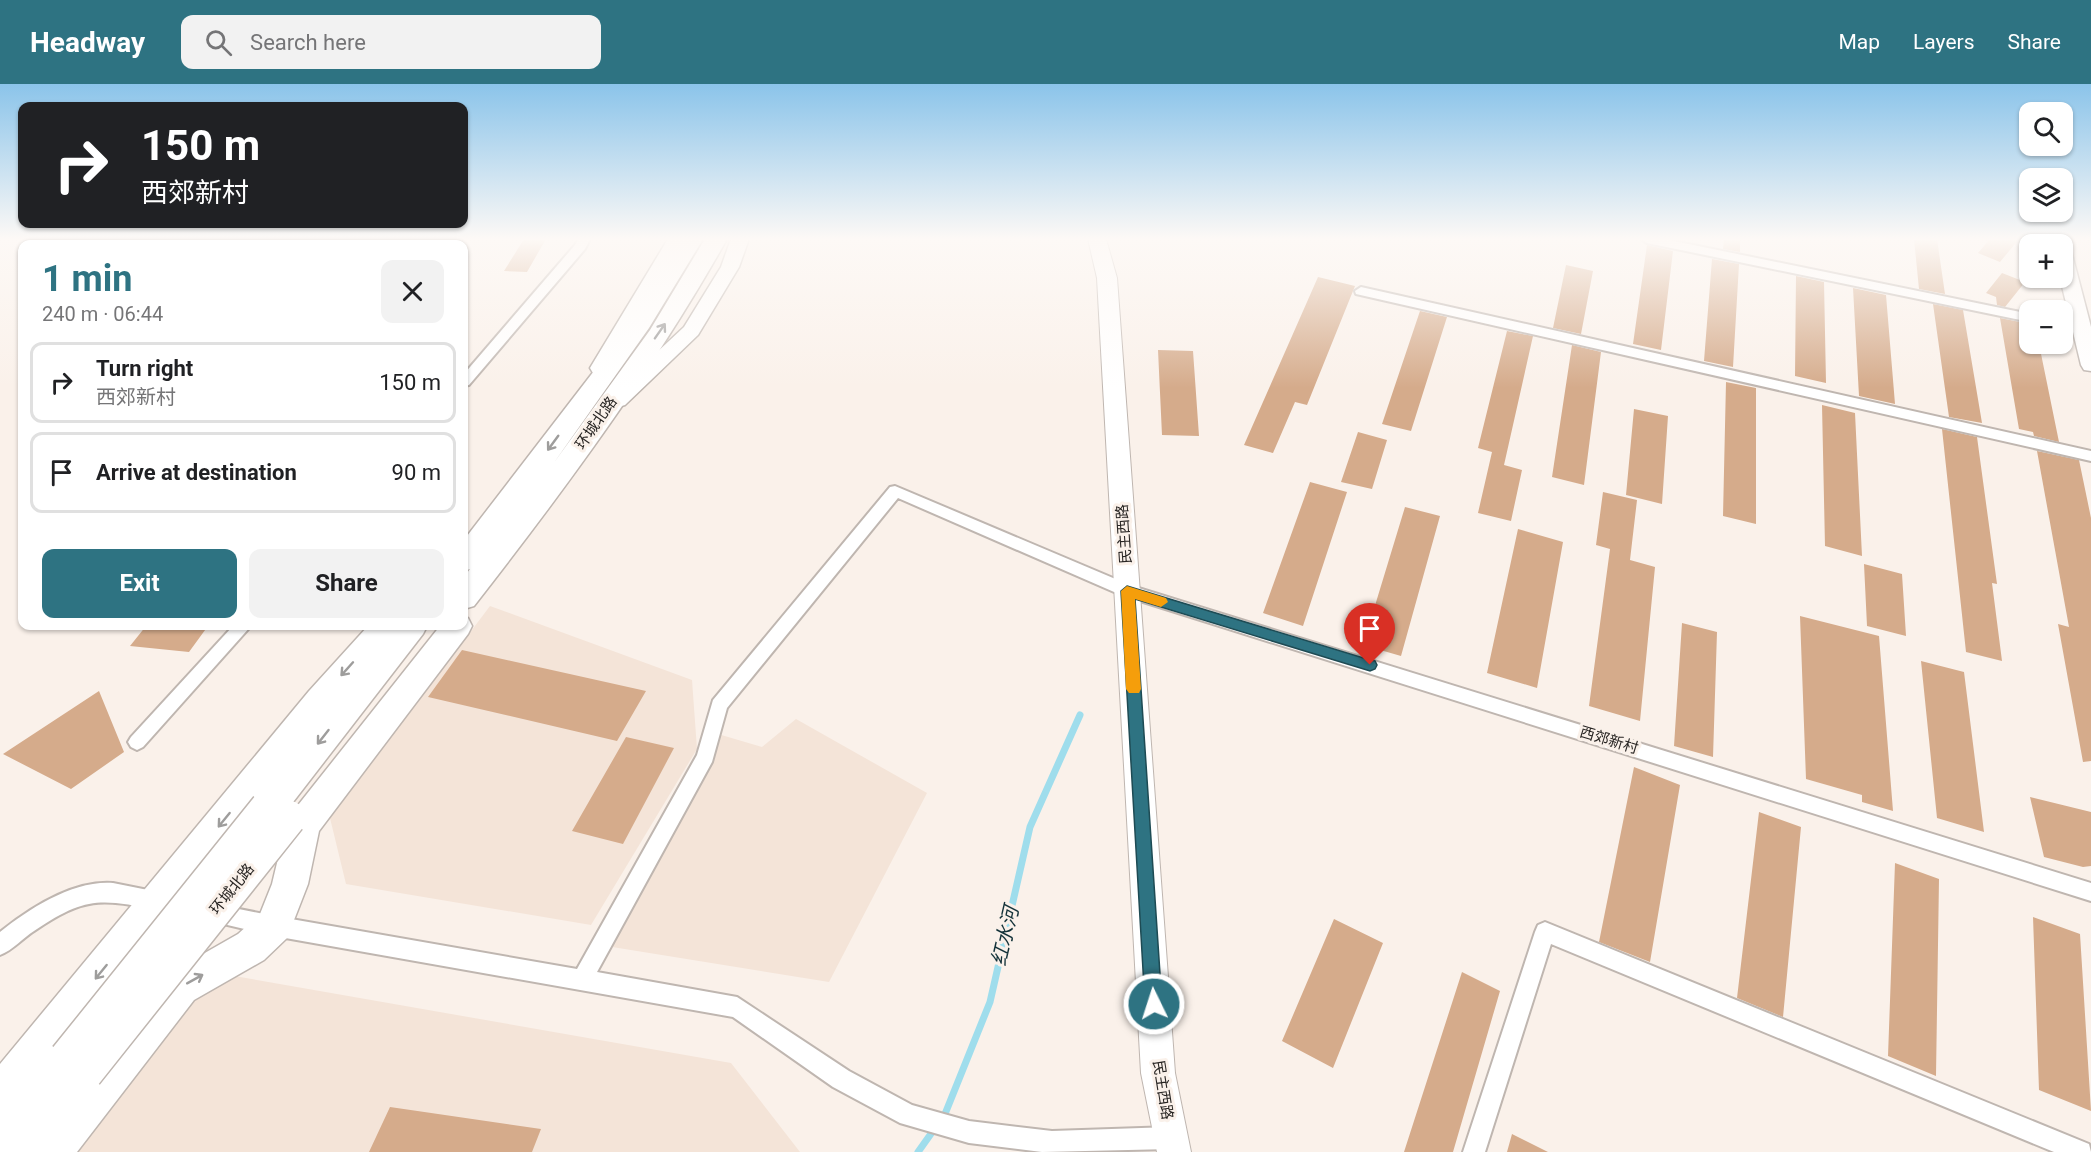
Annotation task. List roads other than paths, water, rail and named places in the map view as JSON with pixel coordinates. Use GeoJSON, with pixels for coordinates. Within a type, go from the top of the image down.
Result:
{"type":"FeatureCollection","features":[{"type":"Feature","properties":{"kind":"highway","name":"环城北路"},"geometry":{"type":"LineString","coordinates":[[468,555],[524,483],[664,289]]}},
{"type":"Feature","properties":{"kind":"highway","name":"环城北路"},"geometry":{"type":"LineString","coordinates":[[468,593],[550,489],[689,289]]}},
{"type":"Feature","properties":{"kind":"highway"},"geometry":{"type":"LineString","coordinates":[[468,612],[563,488],[583,443]]}},
{"type":"Feature","properties":{"kind":"highway"},"geometry":{"type":"LineString","coordinates":[[468,538],[524,483]]}},
{"type":"Feature","properties":{"kind":"highway"},"geometry":{"type":"LineString","coordinates":[[0,1095],[159,902],[320,700],[382,630]]}},
{"type":"Feature","properties":{"kind":"highway","name":"环城北路"},"geometry":{"type":"LineString","coordinates":[[22,1152],[278,813],[409,630]]}},
{"type":"Feature","properties":{"kind":"highway","name":"环城北路"},"geometry":{"type":"LineString","coordinates":[[0,1142],[278,813],[438,630]]}},
{"type":"Feature","properties":{"kind":"highway"},"geometry":{"type":"LineString","coordinates":[[51,1152],[181,987],[251,947],[273,926],[290,884],[303,825],[454,630]]}},
{"type":"Feature","properties":{"kind":"main road"},"geometry":{"type":"LineString","coordinates":[[574,414],[646,289]]}},
{"type":"Feature","properties":{"kind":"main road"},"geometry":{"type":"LineString","coordinates":[[601,416],[691,331],[717,289]]}},
{"type":"Feature","properties":{"kind":"main road","name":"民主西路"},"geometry":{"type":"LineString","coordinates":[[1108,289],[1158,1073],[1172,1145]]}},
{"type":"Feature","properties":{"kind":"main road"},"geometry":{"type":"LineString","coordinates":[[2072,289],[2091,365]]}},
{"type":"Feature","properties":{"kind":"street"},"geometry":{"type":"LineString","coordinates":[[468,377],[544,289]]}},
{"type":"Feature","properties":{"kind":"street"},"geometry":{"type":"LineString","coordinates":[[1889,289],[2019,316]]}},
{"type":"Feature","properties":{"kind":"street"},"geometry":{"type":"LineString","coordinates":[[1361,291],[2091,456]]}},
{"type":"Feature","properties":{"kind":"street"},"geometry":{"type":"LineString","coordinates":[[2073,328],[2082,330]]}},
{"type":"Feature","properties":{"kind":"street","name":"西郊新村"},"geometry":{"type":"LineString","coordinates":[[583,978],[706,756],[719,705],[894,491],[1127,591],[2091,892]]}},
{"type":"Feature","properties":{"kind":"street"},"geometry":{"type":"LineString","coordinates":[[137,742],[239,630]]}},
{"type":"Feature","properties":{"kind":"street"},"geometry":{"type":"LineString","coordinates":[[0,945],[13,933],[44,913],[74,900],[105,892],[273,926],[737,1006],[841,1079],[908,1115],[969,1132],[1052,1142],[1172,1145]]}},
{"type":"Feature","properties":{"kind":"street"},"geometry":{"type":"LineString","coordinates":[[1474,1152],[1545,932],[2081,1152]]}},
{"type":"Feature","properties":{"kind":"waterway","name":"红水河"},"geometry":{"type":"LineString","coordinates":[[918,1152],[945,1114],[990,1002],[1030,827],[1080,715]]}}]}
